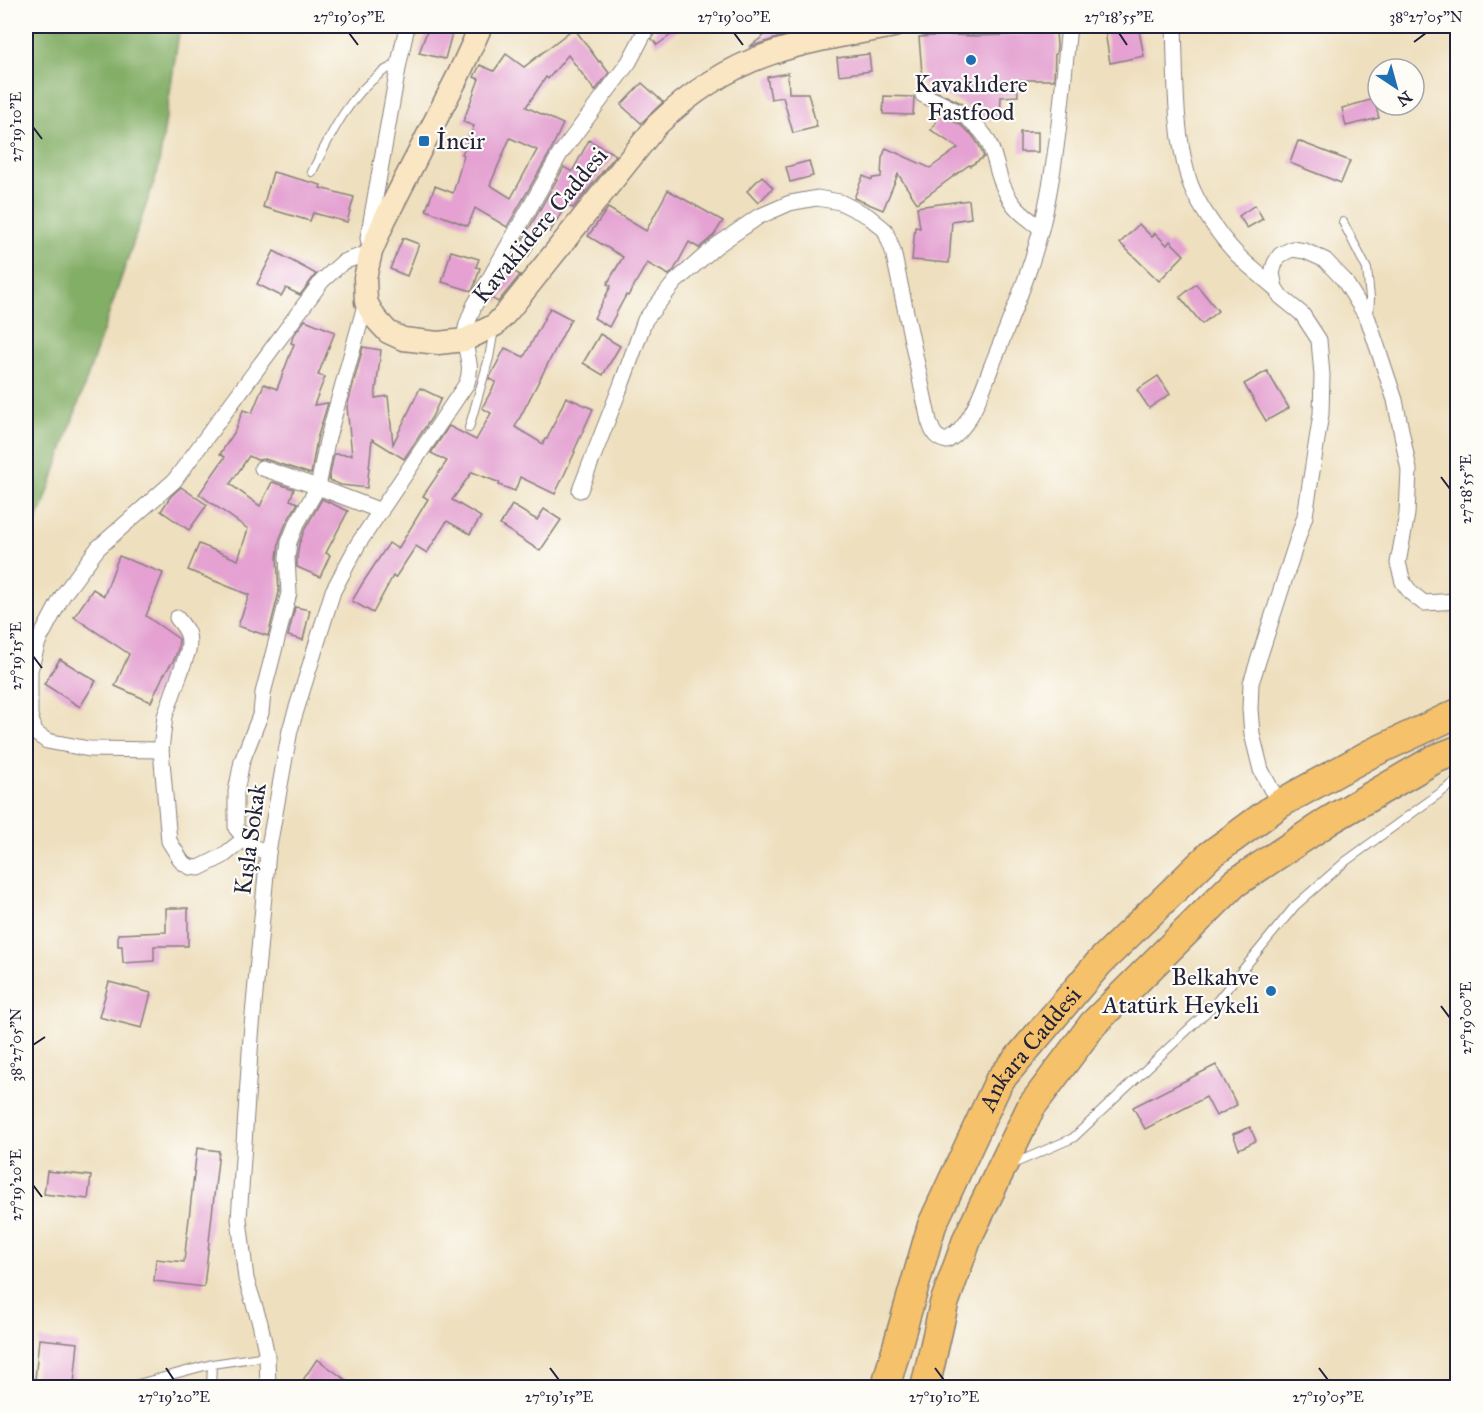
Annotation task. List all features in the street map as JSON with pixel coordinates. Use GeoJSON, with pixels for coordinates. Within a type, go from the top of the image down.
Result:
{"type":"FeatureCollection","features":[{"type":"Feature","properties":{"kind":"highway","name":"Ankara Caddesi"},"geometry":{"type":"LineString","coordinates":[[887,1388],[932,1225],[999,1081],[1099,963],[1210,855],[1281,803],[1370,754],[1458,713]]}},
{"type":"Feature","properties":{"kind":"highway","name":"Ankara Caddesi"},"geometry":{"type":"LineString","coordinates":[[925,1388],[944,1304],[968,1238],[1032,1107],[1093,1024],[1234,883],[1330,820],[1435,759],[1458,750]]}},
{"type":"Feature","properties":{"kind":"street"},"geometry":{"type":"LineString","coordinates":[[370,252],[368,238],[407,26]]}},
{"type":"Feature","properties":{"kind":"street"},"geometry":{"type":"LineString","coordinates":[[268,852],[252,848],[236,828],[236,792],[242,761],[261,713],[263,693],[289,593],[287,558],[289,542],[318,487],[327,441],[366,302],[365,278],[370,252],[481,26]]}},
{"type":"Feature","properties":{"kind":"street"},"geometry":{"type":"LineString","coordinates":[[465,340],[465,330],[474,306],[560,154],[629,62],[648,26]]}},
{"type":"Feature","properties":{"kind":"street","name":"Kavaklidere Caddesi"},"geometry":{"type":"LineString","coordinates":[[366,302],[375,318],[388,332],[403,339],[438,343],[465,340],[495,325],[657,125],[687,98],[729,71],[768,54],[894,26]]}},
{"type":"Feature","properties":{"kind":"street"},"geometry":{"type":"LineString","coordinates":[[580,490],[645,320],[675,282],[716,246],[758,217],[790,203],[817,198],[840,202],[868,216],[885,230],[893,251],[933,433],[939,439],[947,441],[956,436],[963,429],[980,395],[1022,290],[1041,228],[1054,165],[1069,26]]}},
{"type":"Feature","properties":{"kind":"street"},"geometry":{"type":"LineString","coordinates":[[1173,26],[1180,137],[1189,178],[1203,208],[1222,236],[1245,263],[1302,314],[1319,340],[1322,375],[1321,414],[1305,516],[1251,683],[1252,734],[1260,770],[1281,803]]}},
{"type":"Feature","properties":{"kind":"street"},"geometry":{"type":"LineString","coordinates":[[923,95],[949,106],[972,122],[985,136],[1007,195],[1020,214],[1041,228]]}},
{"type":"Feature","properties":{"kind":"street"},"geometry":{"type":"LineString","coordinates":[[1275,288],[1272,273],[1280,255],[1292,249],[1305,251],[1325,260],[1344,280],[1368,319],[1395,400],[1409,470],[1407,514],[1398,563],[1403,582],[1411,593],[1424,603],[1458,601]]}},
{"type":"Feature","properties":{"kind":"street"},"geometry":{"type":"LineString","coordinates":[[161,750],[89,749],[47,741],[30,730],[30,670],[38,642],[63,595],[98,548],[174,481],[322,281],[343,262],[370,252]]}},
{"type":"Feature","properties":{"kind":"street","name":"Kışla Sokak"},"geometry":{"type":"LineString","coordinates":[[268,1388],[267,1356],[260,1323],[246,1279],[239,1219],[251,1037],[268,852],[290,730],[333,591],[358,544],[467,383],[471,371],[465,340]]}},
{"type":"Feature","properties":{"kind":"street"},"geometry":{"type":"LineString","coordinates":[[262,468],[381,511]]}},
{"type":"Feature","properties":{"kind":"street"},"geometry":{"type":"LineString","coordinates":[[177,618],[189,634],[190,642],[165,716],[161,750],[169,841],[182,862],[190,867],[199,868],[223,856],[244,839]]}},
{"type":"Feature","properties":{"kind":"lane"},"geometry":{"type":"LineString","coordinates":[[312,172],[343,115],[362,89],[382,71],[399,63]]}},
{"type":"Feature","properties":{"kind":"lane"},"geometry":{"type":"LineString","coordinates":[[1343,222],[1367,269],[1370,298],[1368,319]]}},
{"type":"Feature","properties":{"kind":"lane"},"geometry":{"type":"LineString","coordinates":[[469,428],[489,358],[495,325]]}},
{"type":"Feature","properties":{"kind":"lane"},"geometry":{"type":"LineString","coordinates":[[1001,1170],[1073,1138],[1212,1006],[1295,906],[1346,861],[1458,780]]}},
{"type":"Feature","properties":{"kind":"lane"},"geometry":{"type":"LineString","coordinates":[[123,1388],[212,1364],[267,1356]]}},
{"type":"Feature","properties":{"kind":"lane"},"geometry":{"type":"LineString","coordinates":[[211,1388],[212,1364]]}},
{"type":"Feature","properties":{"kind":"green space"},"geometry":{"type":"Polygon","coordinates":[[[26,26],[180,26],[158,170],[43,507],[26,539],[26,26]]]}},
{"type":"Feature","properties":{"kind":"building"},"geometry":{"type":"Polygon","coordinates":[[[429,26],[454,26],[445,59],[419,53],[429,26]]]}},
{"type":"Feature","properties":{"kind":"building"},"geometry":{"type":"Polygon","coordinates":[[[658,26],[683,26],[657,45],[652,39],[658,26]]]}},
{"type":"Feature","properties":{"kind":"building"},"geometry":{"type":"Polygon","coordinates":[[[777,26],[800,26],[790,34],[749,47],[777,26]]]}},
{"type":"Feature","properties":{"kind":"building"},"geometry":{"type":"Polygon","coordinates":[[[1138,26],[1144,56],[1110,63],[1105,31],[1138,26]]]}},
{"type":"Feature","properties":{"kind":"building"},"geometry":{"type":"Polygon","coordinates":[[[574,28],[609,73],[595,91],[568,55],[548,79],[546,77],[526,107],[563,124],[549,154],[507,227],[475,208],[468,226],[426,210],[435,186],[453,193],[464,155],[462,154],[474,126],[463,122],[479,79],[474,77],[480,65],[494,71],[506,54],[524,67],[574,28]],[[510,138],[490,185],[511,198],[537,150],[510,138]]]}},
{"type":"Feature","properties":{"kind":"building"},"geometry":{"type":"Polygon","coordinates":[[[1056,31],[1054,80],[1017,80],[1018,96],[1001,97],[1000,120],[983,119],[961,103],[923,85],[919,37],[1014,35],[1056,31]]]}},
{"type":"Feature","properties":{"kind":"building"},"geometry":{"type":"Polygon","coordinates":[[[869,54],[871,71],[839,75],[837,58],[869,54]]]}},
{"type":"Feature","properties":{"kind":"building"},"geometry":{"type":"Polygon","coordinates":[[[788,73],[789,93],[808,93],[817,127],[793,133],[783,97],[771,99],[767,77],[788,73]]]}},
{"type":"Feature","properties":{"kind":"building"},"geometry":{"type":"Polygon","coordinates":[[[642,83],[663,102],[641,123],[621,105],[642,83]]]}},
{"type":"Feature","properties":{"kind":"building"},"geometry":{"type":"Polygon","coordinates":[[[884,96],[914,97],[913,115],[883,114],[884,96]]]}},
{"type":"Feature","properties":{"kind":"building"},"geometry":{"type":"Polygon","coordinates":[[[1366,101],[1366,117],[1379,118],[1346,126],[1342,108],[1366,101]]]}},
{"type":"Feature","properties":{"kind":"building"},"geometry":{"type":"Polygon","coordinates":[[[941,114],[959,124],[972,135],[984,157],[969,165],[917,203],[898,174],[883,210],[854,198],[863,176],[872,180],[881,177],[882,158],[886,148],[930,168],[958,148],[931,130],[941,114]]]}},
{"type":"Feature","properties":{"kind":"building"},"geometry":{"type":"Polygon","coordinates":[[[1020,132],[1038,132],[1038,152],[1020,152],[1020,132]]]}},
{"type":"Feature","properties":{"kind":"building"},"geometry":{"type":"Polygon","coordinates":[[[589,140],[616,155],[573,208],[566,205],[550,232],[544,228],[528,257],[517,250],[564,167],[572,172],[589,140]]]}},
{"type":"Feature","properties":{"kind":"building"},"geometry":{"type":"Polygon","coordinates":[[[1298,141],[1350,161],[1341,183],[1290,163],[1298,141]]]}},
{"type":"Feature","properties":{"kind":"building"},"geometry":{"type":"Polygon","coordinates":[[[809,161],[813,176],[790,182],[786,167],[809,161]]]}},
{"type":"Feature","properties":{"kind":"building"},"geometry":{"type":"Polygon","coordinates":[[[273,172],[354,197],[347,222],[313,213],[310,221],[263,207],[273,172]]]}},
{"type":"Feature","properties":{"kind":"building"},"geometry":{"type":"Polygon","coordinates":[[[762,176],[773,188],[758,203],[747,191],[762,176]]]}},
{"type":"Feature","properties":{"kind":"building"},"geometry":{"type":"Polygon","coordinates":[[[668,190],[723,221],[714,235],[699,248],[689,242],[669,275],[647,263],[609,327],[594,318],[611,286],[607,284],[623,257],[588,236],[608,208],[646,231],[668,190]]]}},
{"type":"Feature","properties":{"kind":"building"},"geometry":{"type":"Polygon","coordinates":[[[969,200],[971,218],[952,221],[949,263],[912,260],[915,227],[920,228],[917,207],[969,200]]]}},
{"type":"Feature","properties":{"kind":"building"},"geometry":{"type":"Polygon","coordinates":[[[1255,205],[1263,219],[1247,228],[1239,216],[1255,205]]]}},
{"type":"Feature","properties":{"kind":"building"},"geometry":{"type":"Polygon","coordinates":[[[1139,224],[1152,237],[1155,233],[1167,245],[1170,241],[1184,255],[1159,281],[1120,243],[1139,224]]]}},
{"type":"Feature","properties":{"kind":"building"},"geometry":{"type":"Polygon","coordinates":[[[403,238],[419,244],[407,276],[390,269],[403,238]]]}},
{"type":"Feature","properties":{"kind":"building"},"geometry":{"type":"Polygon","coordinates":[[[274,251],[316,274],[300,295],[286,288],[281,296],[257,284],[274,251]]]}},
{"type":"Feature","properties":{"kind":"building"},"geometry":{"type":"Polygon","coordinates":[[[451,251],[479,259],[476,267],[480,268],[472,291],[442,282],[451,251]]]}},
{"type":"Feature","properties":{"kind":"building"},"geometry":{"type":"Polygon","coordinates":[[[508,268],[520,275],[498,302],[491,298],[508,268]]]}},
{"type":"Feature","properties":{"kind":"building"},"geometry":{"type":"Polygon","coordinates":[[[1196,284],[1218,311],[1202,324],[1180,297],[1196,284]]]}},
{"type":"Feature","properties":{"kind":"building"},"geometry":{"type":"Polygon","coordinates":[[[550,308],[571,319],[515,427],[543,444],[566,397],[593,409],[555,494],[520,477],[515,491],[472,472],[452,500],[481,517],[470,534],[447,521],[427,553],[416,546],[395,578],[393,576],[373,613],[352,601],[389,543],[398,549],[428,499],[423,496],[447,461],[431,453],[449,426],[476,440],[491,413],[482,408],[496,382],[489,379],[505,348],[524,357],[550,308]]]}},
{"type":"Feature","properties":{"kind":"building"},"geometry":{"type":"Polygon","coordinates":[[[305,320],[335,332],[318,375],[325,377],[314,405],[328,403],[317,439],[311,474],[249,456],[230,484],[260,506],[272,482],[294,489],[290,500],[298,503],[279,541],[277,558],[279,592],[268,636],[238,626],[249,595],[188,570],[199,544],[238,560],[248,529],[199,494],[225,457],[220,454],[234,433],[243,410],[252,413],[264,384],[277,389],[294,344],[291,343],[293,336],[305,320]]]}},
{"type":"Feature","properties":{"kind":"building"},"geometry":{"type":"Polygon","coordinates":[[[600,334],[620,346],[603,375],[583,363],[600,334]]]}},
{"type":"Feature","properties":{"kind":"building"},"geometry":{"type":"Polygon","coordinates":[[[363,347],[381,350],[375,398],[388,396],[393,444],[420,388],[441,398],[432,417],[404,459],[372,439],[367,488],[341,485],[329,480],[334,454],[352,455],[347,407],[363,347]]]}},
{"type":"Feature","properties":{"kind":"building"},"geometry":{"type":"Polygon","coordinates":[[[1267,371],[1289,408],[1266,421],[1244,384],[1267,371]]]}},
{"type":"Feature","properties":{"kind":"building"},"geometry":{"type":"Polygon","coordinates":[[[1158,376],[1170,394],[1149,408],[1137,390],[1158,376]]]}},
{"type":"Feature","properties":{"kind":"building"},"geometry":{"type":"Polygon","coordinates":[[[181,487],[207,505],[189,530],[161,511],[171,496],[181,487]]]}},
{"type":"Feature","properties":{"kind":"building"},"geometry":{"type":"Polygon","coordinates":[[[322,499],[348,511],[326,553],[330,555],[320,577],[297,567],[297,558],[304,531],[322,499]]]}},
{"type":"Feature","properties":{"kind":"building"},"geometry":{"type":"Polygon","coordinates":[[[512,505],[537,520],[544,509],[561,520],[540,551],[500,525],[512,505]]]}},
{"type":"Feature","properties":{"kind":"building"},"geometry":{"type":"Polygon","coordinates":[[[119,556],[163,573],[146,616],[179,639],[175,658],[163,676],[151,702],[115,686],[129,654],[74,617],[93,589],[104,596],[119,556]]]}},
{"type":"Feature","properties":{"kind":"building"},"geometry":{"type":"Polygon","coordinates":[[[295,607],[310,610],[303,640],[288,636],[295,607]]]}},
{"type":"Feature","properties":{"kind":"building"},"geometry":{"type":"Polygon","coordinates":[[[60,659],[96,681],[80,707],[44,684],[60,659]]]}},
{"type":"Feature","properties":{"kind":"building"},"geometry":{"type":"Polygon","coordinates":[[[166,908],[188,908],[188,946],[154,946],[154,961],[123,963],[122,946],[118,946],[118,934],[166,932],[166,908]]]}},
{"type":"Feature","properties":{"kind":"building"},"geometry":{"type":"Polygon","coordinates":[[[109,982],[151,993],[142,1028],[99,1017],[109,982]]]}},
{"type":"Feature","properties":{"kind":"building"},"geometry":{"type":"Polygon","coordinates":[[[1216,1065],[1237,1105],[1216,1116],[1206,1097],[1145,1129],[1133,1107],[1216,1065]]]}},
{"type":"Feature","properties":{"kind":"building"},"geometry":{"type":"Polygon","coordinates":[[[1250,1127],[1256,1141],[1239,1149],[1233,1134],[1250,1127]]]}},
{"type":"Feature","properties":{"kind":"building"},"geometry":{"type":"Polygon","coordinates":[[[197,1148],[219,1151],[204,1287],[154,1281],[156,1259],[184,1262],[197,1148]]]}},
{"type":"Feature","properties":{"kind":"building"},"geometry":{"type":"Polygon","coordinates":[[[47,1171],[91,1176],[88,1199],[44,1194],[47,1171]]]}},
{"type":"Feature","properties":{"kind":"building"},"geometry":{"type":"Polygon","coordinates":[[[39,1339],[78,1343],[74,1384],[35,1380],[39,1339]]]}},
{"type":"Feature","properties":{"kind":"building"},"geometry":{"type":"Polygon","coordinates":[[[317,1359],[357,1388],[313,1388],[303,1380],[317,1359]]]}},
{"type":"Feature","properties":{"kind":"place","name":"Kavaklıdere Fastfood"},"geometry":{"type":"Point","coordinates":[971,60]}},
{"type":"Feature","properties":{"kind":"place","name":"İncir"},"geometry":{"type":"Point","coordinates":[424,141]}},
{"type":"Feature","properties":{"kind":"place","name":"Belkahve Atatürk Heykeli"},"geometry":{"type":"Point","coordinates":[1271,991]}}]}
